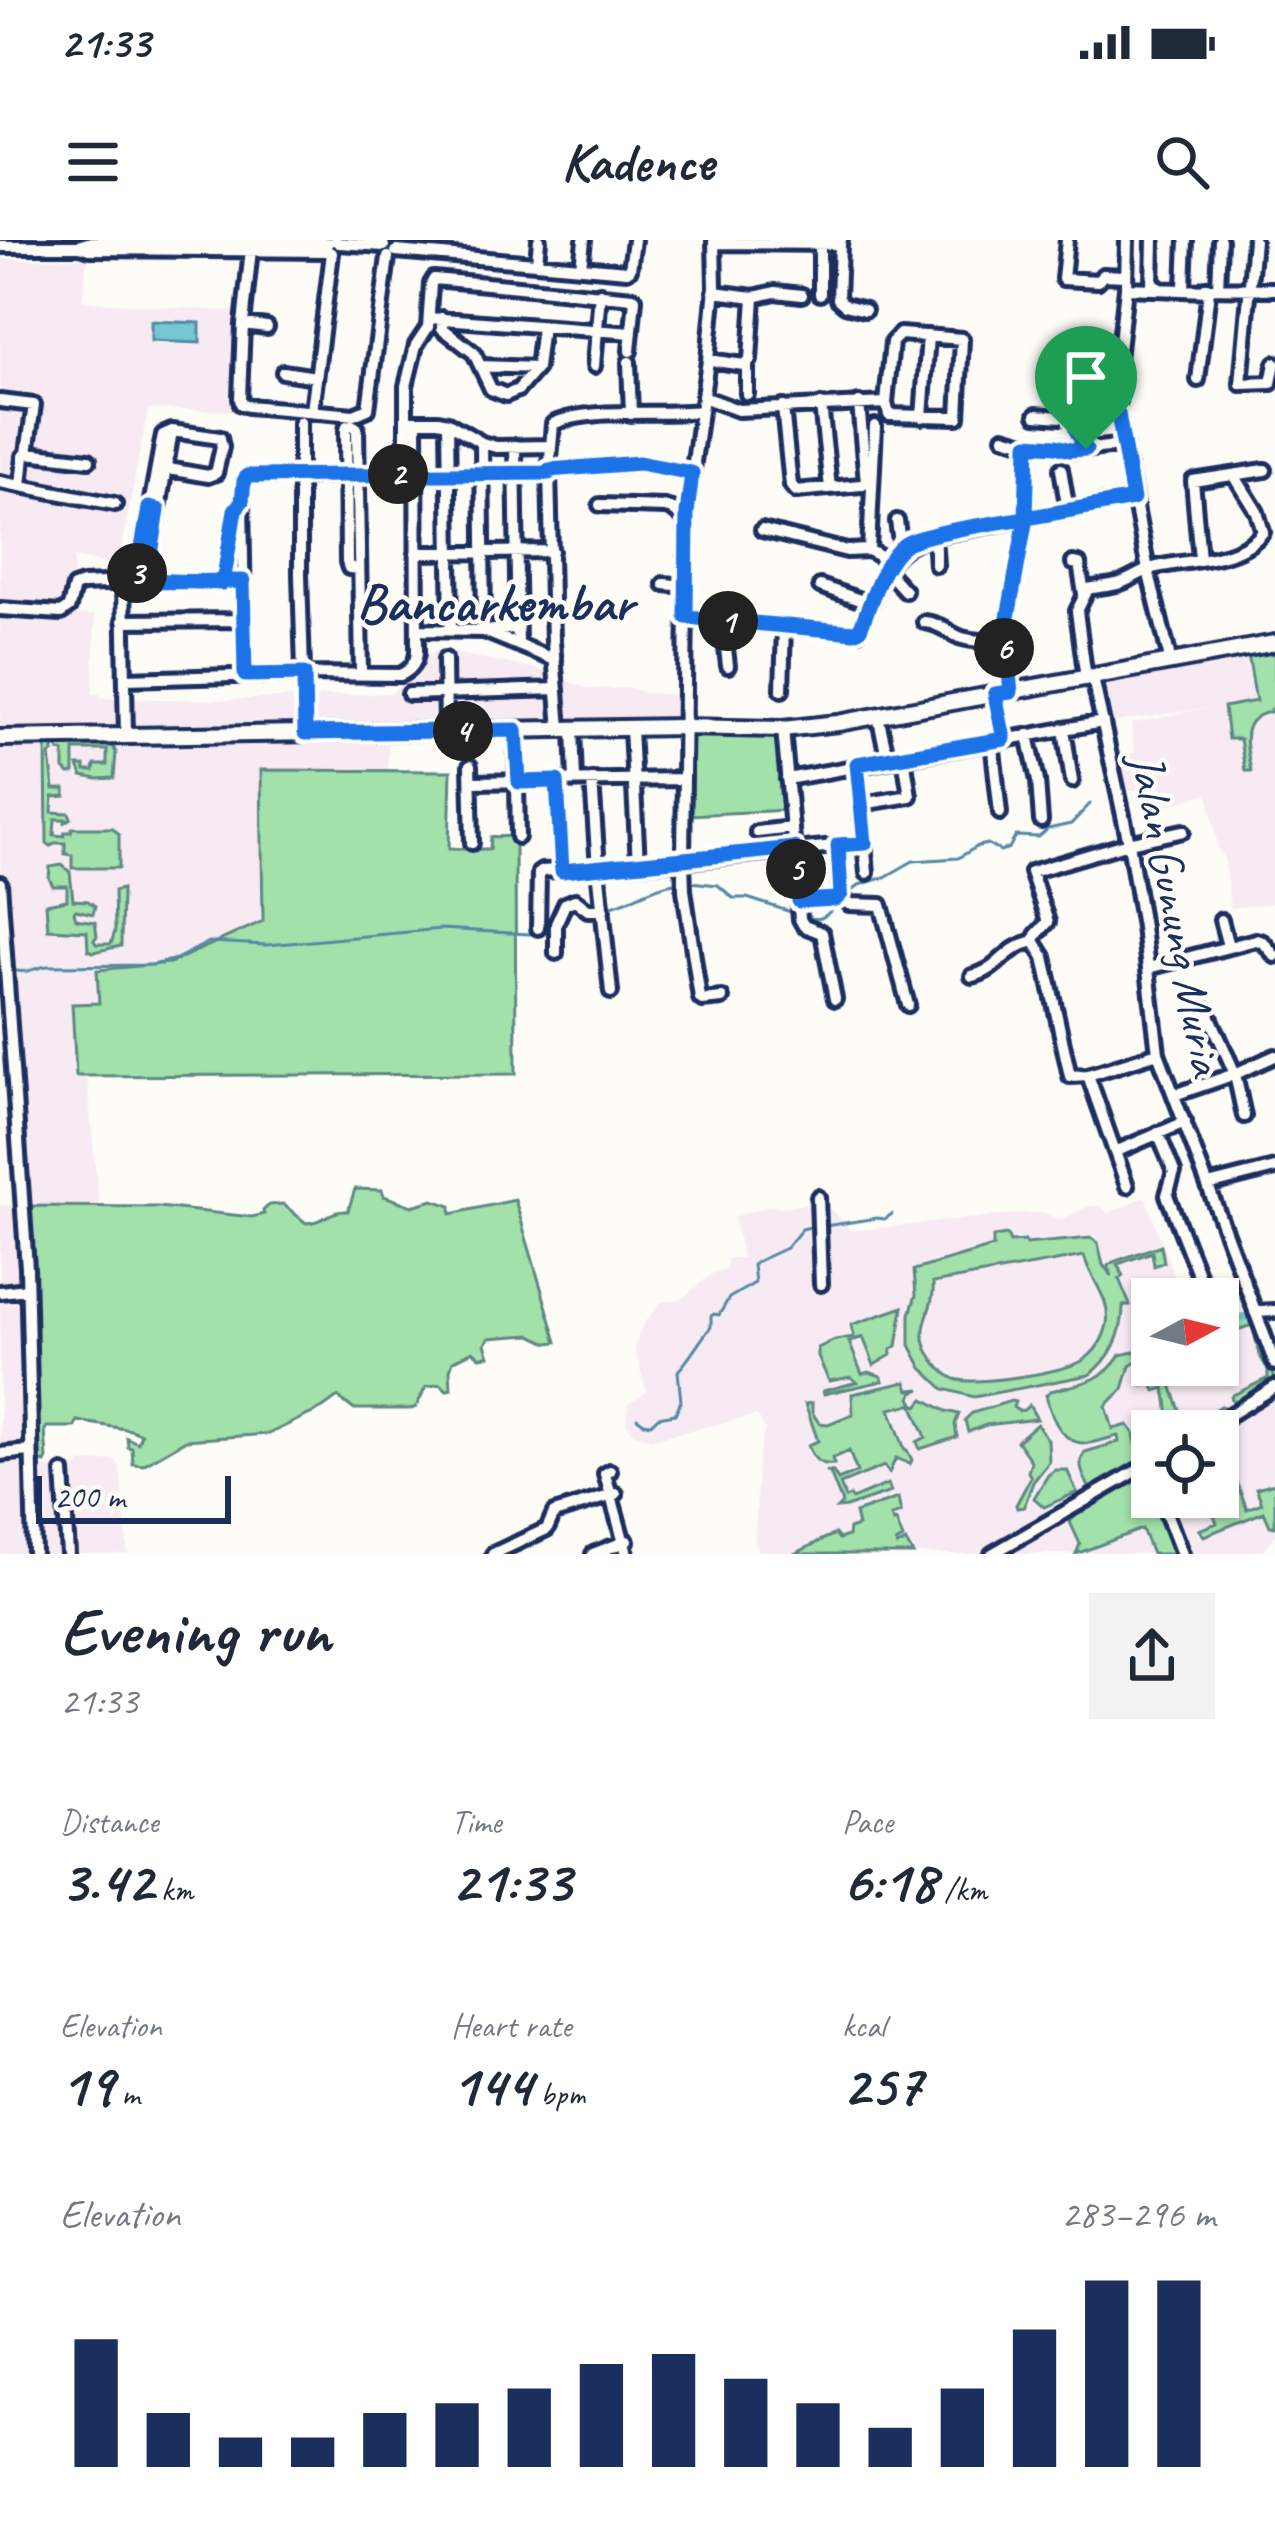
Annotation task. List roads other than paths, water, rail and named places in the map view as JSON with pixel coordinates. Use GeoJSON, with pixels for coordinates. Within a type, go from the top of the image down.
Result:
{"type":"FeatureCollection","features":[{"type":"Feature","properties":{"kind":"main road"},"geometry":{"type":"LineString","coordinates":[[0,738],[783,729],[1275,644]]}},
{"type":"Feature","properties":{"kind":"street"},"geometry":{"type":"LineString","coordinates":[[444,255],[446,240]]}},
{"type":"Feature","properties":{"kind":"street"},"geometry":{"type":"LineString","coordinates":[[495,259],[498,240]]}},
{"type":"Feature","properties":{"kind":"street"},"geometry":{"type":"LineString","coordinates":[[536,262],[539,240]]}},
{"type":"Feature","properties":{"kind":"street"},"geometry":{"type":"LineString","coordinates":[[581,267],[584,240]]}},
{"type":"Feature","properties":{"kind":"street"},"geometry":{"type":"LineString","coordinates":[[0,246],[333,245],[628,271],[634,240]]}},
{"type":"Feature","properties":{"kind":"street"},"geometry":{"type":"LineString","coordinates":[[1067,240],[1063,279],[1095,281],[1103,275],[1209,291],[1198,380]]}},
{"type":"Feature","properties":{"kind":"street"},"geometry":{"type":"LineString","coordinates":[[1127,240],[1118,414],[1171,663]]}},
{"type":"Feature","properties":{"kind":"street"},"geometry":{"type":"LineString","coordinates":[[1153,240],[1152,286],[1275,290]]}},
{"type":"Feature","properties":{"kind":"street"},"geometry":{"type":"LineString","coordinates":[[1184,287],[1186,240]]}},
{"type":"Feature","properties":{"kind":"street"},"geometry":{"type":"LineString","coordinates":[[1218,288],[1220,240]]}},
{"type":"Feature","properties":{"kind":"street"},"geometry":{"type":"LineString","coordinates":[[1254,240],[1241,384],[1271,383],[1275,363]]}},
{"type":"Feature","properties":{"kind":"street"},"geometry":{"type":"LineString","coordinates":[[722,998],[700,998],[683,861],[687,521],[715,292],[714,242],[840,242],[838,299],[848,307],[865,310]]}},
{"type":"Feature","properties":{"kind":"street"},"geometry":{"type":"LineString","coordinates":[[820,243],[820,294]]}},
{"type":"Feature","properties":{"kind":"street"},"geometry":{"type":"LineString","coordinates":[[252,244],[241,404],[354,415],[368,409],[389,249]]}},
{"type":"Feature","properties":{"kind":"street"},"geometry":{"type":"LineString","coordinates":[[312,411],[333,245]]}},
{"type":"Feature","properties":{"kind":"street"},"geometry":{"type":"LineString","coordinates":[[542,327],[537,368],[518,391],[506,395],[491,389],[474,353],[442,328],[431,284],[434,280],[634,298],[629,357],[632,414]]}},
{"type":"Feature","properties":{"kind":"street"},"geometry":{"type":"LineString","coordinates":[[715,292],[754,297],[775,292],[802,295]]}},
{"type":"Feature","properties":{"kind":"street"},"geometry":{"type":"LineString","coordinates":[[594,366],[600,293]]}},
{"type":"Feature","properties":{"kind":"street"},"geometry":{"type":"LineString","coordinates":[[747,394],[754,297]]}},
{"type":"Feature","properties":{"kind":"street"},"geometry":{"type":"LineString","coordinates":[[436,318],[632,333]]}},
{"type":"Feature","properties":{"kind":"street"},"geometry":{"type":"LineString","coordinates":[[125,679],[407,672],[416,658],[417,630],[406,386],[418,340],[436,318]]}},
{"type":"Feature","properties":{"kind":"street"},"geometry":{"type":"LineString","coordinates":[[474,353],[477,321]]}},
{"type":"Feature","properties":{"kind":"street"},"geometry":{"type":"LineString","coordinates":[[243,325],[267,327]]}},
{"type":"Feature","properties":{"kind":"street"},"geometry":{"type":"LineString","coordinates":[[900,334],[962,339],[959,414],[955,418],[889,416],[886,403],[894,338],[900,334]]}},
{"type":"Feature","properties":{"kind":"street"},"geometry":{"type":"LineString","coordinates":[[922,417],[928,336]]}},
{"type":"Feature","properties":{"kind":"street"},"geometry":{"type":"LineString","coordinates":[[708,360],[748,365]]}},
{"type":"Feature","properties":{"kind":"street"},"geometry":{"type":"LineString","coordinates":[[480,366],[537,368]]}},
{"type":"Feature","properties":{"kind":"street"},"geometry":{"type":"LineString","coordinates":[[283,372],[316,377]]}},
{"type":"Feature","properties":{"kind":"street"},"geometry":{"type":"LineString","coordinates":[[703,397],[732,409],[886,403]]}},
{"type":"Feature","properties":{"kind":"street"},"geometry":{"type":"LineString","coordinates":[[0,401],[34,405],[21,486]]}},
{"type":"Feature","properties":{"kind":"street"},"geometry":{"type":"LineString","coordinates":[[783,407],[793,489],[830,488],[866,482],[859,403]]}},
{"type":"Feature","properties":{"kind":"street"},"geometry":{"type":"LineString","coordinates":[[821,405],[830,488]]}},
{"type":"Feature","properties":{"kind":"street"},"geometry":{"type":"LineString","coordinates":[[575,780],[553,642],[549,471],[555,422],[701,411]]}},
{"type":"Feature","properties":{"kind":"street"},"geometry":{"type":"LineString","coordinates":[[1036,415],[1118,414]]}},
{"type":"Feature","properties":{"kind":"street"},"geometry":{"type":"LineString","coordinates":[[1074,418],[1086,449]]}},
{"type":"Feature","properties":{"kind":"street"},"geometry":{"type":"LineString","coordinates":[[410,421],[448,424],[482,443],[551,446]]}},
{"type":"Feature","properties":{"kind":"street"},"geometry":{"type":"LineString","coordinates":[[300,422],[305,733]]}},
{"type":"Feature","properties":{"kind":"street"},"geometry":{"type":"LineString","coordinates":[[448,424],[452,630]]}},
{"type":"Feature","properties":{"kind":"street"},"geometry":{"type":"LineString","coordinates":[[869,550],[875,427]]}},
{"type":"Feature","properties":{"kind":"street"},"geometry":{"type":"LineString","coordinates":[[126,736],[123,621],[146,553],[162,468],[163,435],[172,431],[216,435],[221,440],[214,475],[162,468]]}},
{"type":"Feature","properties":{"kind":"street"},"geometry":{"type":"LineString","coordinates":[[1004,437],[1070,450],[1125,446]]}},
{"type":"Feature","properties":{"kind":"street"},"geometry":{"type":"LineString","coordinates":[[482,443],[484,631]]}},
{"type":"Feature","properties":{"kind":"street"},"geometry":{"type":"LineString","coordinates":[[1000,812],[998,740],[1004,640],[1026,518],[1028,444]]}},
{"type":"Feature","properties":{"kind":"street"},"geometry":{"type":"LineString","coordinates":[[515,446],[520,646]]}},
{"type":"Feature","properties":{"kind":"street"},"geometry":{"type":"LineString","coordinates":[[27,453],[89,460]]}},
{"type":"Feature","properties":{"kind":"street"},"geometry":{"type":"LineString","coordinates":[[245,675],[242,501],[247,476],[515,473],[639,463],[692,473]]}},
{"type":"Feature","properties":{"kind":"street"},"geometry":{"type":"LineString","coordinates":[[1061,469],[1069,510]]}},
{"type":"Feature","properties":{"kind":"street"},"geometry":{"type":"LineString","coordinates":[[1200,559],[1193,481],[1265,470]]}},
{"type":"Feature","properties":{"kind":"street"},"geometry":{"type":"LineString","coordinates":[[353,474],[347,565],[359,569],[361,673]]}},
{"type":"Feature","properties":{"kind":"street"},"geometry":{"type":"LineString","coordinates":[[1084,594],[1148,570],[1247,547],[1269,532],[1234,475]]}},
{"type":"Feature","properties":{"kind":"street"},"geometry":{"type":"LineString","coordinates":[[0,482],[115,504]]}},
{"type":"Feature","properties":{"kind":"street"},"geometry":{"type":"LineString","coordinates":[[686,617],[858,632],[888,566],[914,541],[1133,499]]}},
{"type":"Feature","properties":{"kind":"street"},"geometry":{"type":"LineString","coordinates":[[223,583],[235,510],[242,501]]}},
{"type":"Feature","properties":{"kind":"street"},"geometry":{"type":"LineString","coordinates":[[600,505],[665,507],[687,521]]}},
{"type":"Feature","properties":{"kind":"street"},"geometry":{"type":"LineString","coordinates":[[897,521],[901,549]]}},
{"type":"Feature","properties":{"kind":"street"},"geometry":{"type":"LineString","coordinates":[[762,530],[847,550],[869,550],[888,566],[905,591]]}},
{"type":"Feature","properties":{"kind":"street"},"geometry":{"type":"LineString","coordinates":[[934,536],[935,565]]}},
{"type":"Feature","properties":{"kind":"street"},"geometry":{"type":"LineString","coordinates":[[416,553],[552,551]]}},
{"type":"Feature","properties":{"kind":"street"},"geometry":{"type":"LineString","coordinates":[[1073,563],[1079,564],[1084,594]]}},
{"type":"Feature","properties":{"kind":"street"},"geometry":{"type":"LineString","coordinates":[[0,609],[62,613],[68,610],[77,585],[243,581]]}},
{"type":"Feature","properties":{"kind":"street"},"geometry":{"type":"LineString","coordinates":[[664,584],[686,586]]}},
{"type":"Feature","properties":{"kind":"street"},"geometry":{"type":"LineString","coordinates":[[820,586],[871,604]]}},
{"type":"Feature","properties":{"kind":"street","name":"Jalan Gunung Muria"},"geometry":{"type":"LineString","coordinates":[[1084,594],[1077,626],[1129,843],[1158,1053],[1275,1364]]}},
{"type":"Feature","properties":{"kind":"street"},"geometry":{"type":"LineString","coordinates":[[123,621],[244,620]]}},
{"type":"Feature","properties":{"kind":"street"},"geometry":{"type":"LineString","coordinates":[[723,621],[728,666]]}},
{"type":"Feature","properties":{"kind":"street"},"geometry":{"type":"LineString","coordinates":[[924,622],[934,622],[963,638],[1004,640]]}},
{"type":"Feature","properties":{"kind":"street"},"geometry":{"type":"LineString","coordinates":[[782,690],[784,626]]}},
{"type":"Feature","properties":{"kind":"street"},"geometry":{"type":"LineString","coordinates":[[417,630],[517,628]]}},
{"type":"Feature","properties":{"kind":"street"},"geometry":{"type":"LineString","coordinates":[[484,631],[555,660]]}},
{"type":"Feature","properties":{"kind":"street"},"geometry":{"type":"LineString","coordinates":[[520,646],[553,642]]}},
{"type":"Feature","properties":{"kind":"street"},"geometry":{"type":"LineString","coordinates":[[445,658],[446,731]]}},
{"type":"Feature","properties":{"kind":"street"},"geometry":{"type":"LineString","coordinates":[[409,694],[557,689]]}},
{"type":"Feature","properties":{"kind":"street"},"geometry":{"type":"LineString","coordinates":[[878,716],[888,760]]}},
{"type":"Feature","properties":{"kind":"street"},"geometry":{"type":"LineString","coordinates":[[788,778],[1102,722]]}},
{"type":"Feature","properties":{"kind":"street"},"geometry":{"type":"LineString","coordinates":[[632,728],[638,864]]}},
{"type":"Feature","properties":{"kind":"street"},"geometry":{"type":"LineString","coordinates":[[783,729],[802,924],[820,931],[824,938],[835,999]]}},
{"type":"Feature","properties":{"kind":"street"},"geometry":{"type":"LineString","coordinates":[[1064,729],[1072,781]]}},
{"type":"Feature","properties":{"kind":"street"},"geometry":{"type":"LineString","coordinates":[[516,730],[518,837]]}},
{"type":"Feature","properties":{"kind":"street"},"geometry":{"type":"LineString","coordinates":[[1028,735],[1039,781],[1041,821]]}},
{"type":"Feature","properties":{"kind":"street"},"geometry":{"type":"LineString","coordinates":[[862,804],[910,796],[904,757]]}},
{"type":"Feature","properties":{"kind":"street"},"geometry":{"type":"LineString","coordinates":[[857,764],[867,873]]}},
{"type":"Feature","properties":{"kind":"street"},"geometry":{"type":"LineString","coordinates":[[470,766],[472,843]]}},
{"type":"Feature","properties":{"kind":"street"},"geometry":{"type":"LineString","coordinates":[[471,782],[684,779]]}},
{"type":"Feature","properties":{"kind":"street"},"geometry":{"type":"LineString","coordinates":[[592,780],[611,992]]}},
{"type":"Feature","properties":{"kind":"street"},"geometry":{"type":"LineString","coordinates":[[557,781],[562,871]]}},
{"type":"Feature","properties":{"kind":"street"},"geometry":{"type":"LineString","coordinates":[[757,832],[793,828]]}},
{"type":"Feature","properties":{"kind":"street"},"geometry":{"type":"LineString","coordinates":[[1158,1053],[1088,1075],[1070,1075],[1044,957],[1034,941],[1048,919],[1031,873],[1129,843],[1184,832]]}},
{"type":"Feature","properties":{"kind":"street"},"geometry":{"type":"LineString","coordinates":[[538,928],[539,873],[865,843]]}},
{"type":"Feature","properties":{"kind":"street"},"geometry":{"type":"LineString","coordinates":[[838,845],[841,899]]}},
{"type":"Feature","properties":{"kind":"street"},"geometry":{"type":"LineString","coordinates":[[0,883],[27,1289],[34,1554]]}},
{"type":"Feature","properties":{"kind":"street"},"geometry":{"type":"LineString","coordinates":[[799,901],[841,899],[849,904],[880,905],[908,1005]]}},
{"type":"Feature","properties":{"kind":"street"},"geometry":{"type":"LineString","coordinates":[[556,953],[556,924],[565,904],[574,900],[588,910],[603,910]]}},
{"type":"Feature","properties":{"kind":"street"},"geometry":{"type":"LineString","coordinates":[[1221,920],[1228,946]]}},
{"type":"Feature","properties":{"kind":"street"},"geometry":{"type":"LineString","coordinates":[[972,976],[989,972],[1012,949],[1034,941]]}},
{"type":"Feature","properties":{"kind":"street"},"geometry":{"type":"LineString","coordinates":[[1148,968],[1260,941],[1275,956]]}},
{"type":"Feature","properties":{"kind":"street"},"geometry":{"type":"LineString","coordinates":[[1207,1010],[1234,1074],[1244,1116]]}},
{"type":"Feature","properties":{"kind":"street"},"geometry":{"type":"LineString","coordinates":[[1174,1096],[1275,1056]]}},
{"type":"Feature","properties":{"kind":"street"},"geometry":{"type":"LineString","coordinates":[[1088,1075],[1127,1186]]}},
{"type":"Feature","properties":{"kind":"street"},"geometry":{"type":"LineString","coordinates":[[0,1093],[16,1093]]}},
{"type":"Feature","properties":{"kind":"street"},"geometry":{"type":"LineString","coordinates":[[1114,1152],[1185,1122]]}},
{"type":"Feature","properties":{"kind":"street"},"geometry":{"type":"LineString","coordinates":[[1158,1133],[1174,1172],[1166,1195],[1200,1278]]}},
{"type":"Feature","properties":{"kind":"street"},"geometry":{"type":"LineString","coordinates":[[1208,1185],[1275,1168]]}},
{"type":"Feature","properties":{"kind":"street"},"geometry":{"type":"LineString","coordinates":[[818,1197],[821,1284]]}},
{"type":"Feature","properties":{"kind":"street"},"geometry":{"type":"LineString","coordinates":[[0,1292],[27,1289]]}},
{"type":"Feature","properties":{"kind":"street"},"geometry":{"type":"LineString","coordinates":[[1256,1312],[1275,1311]]}},
{"type":"Feature","properties":{"kind":"street"},"geometry":{"type":"LineString","coordinates":[[1239,1410],[1275,1388]]}},
{"type":"Feature","properties":{"kind":"street"},"geometry":{"type":"LineString","coordinates":[[0,1454],[30,1451]]}},
{"type":"Feature","properties":{"kind":"street"},"geometry":{"type":"LineString","coordinates":[[63,1472],[68,1554]]}},
{"type":"Feature","properties":{"kind":"street"},"geometry":{"type":"LineString","coordinates":[[992,1554],[1131,1478]]}},
{"type":"Feature","properties":{"kind":"street"},"geometry":{"type":"LineString","coordinates":[[493,1554],[547,1529],[554,1513],[613,1494],[628,1548],[592,1554]]}},
{"type":"Feature","properties":{"kind":"street"},"geometry":{"type":"LineString","coordinates":[[1168,1518],[1182,1554]]}},
{"type":"Feature","properties":{"kind":"water"},"geometry":{"type":"Polygon","coordinates":[[[151,321],[200,323],[200,343],[151,341],[151,321]]]}},
{"type":"Feature","properties":{"kind":"waterway"},"geometry":{"type":"LineString","coordinates":[[1270,709],[1275,709]]}},
{"type":"Feature","properties":{"kind":"waterway"},"geometry":{"type":"LineString","coordinates":[[845,896],[913,861],[958,858],[988,844],[1000,851],[1009,848],[1016,836],[1039,837],[1048,829],[1071,824],[1090,804]]}},
{"type":"Feature","properties":{"kind":"waterway"},"geometry":{"type":"LineString","coordinates":[[690,882],[718,885],[733,898],[794,913]]}},
{"type":"Feature","properties":{"kind":"waterway"},"geometry":{"type":"LineString","coordinates":[[604,908],[674,883]]}},
{"type":"Feature","properties":{"kind":"waterway"},"geometry":{"type":"LineString","coordinates":[[804,916],[823,917],[838,903]]}},
{"type":"Feature","properties":{"kind":"waterway"},"geometry":{"type":"LineString","coordinates":[[0,970],[153,965],[209,942],[267,945],[441,929],[529,934],[553,927]]}},
{"type":"Feature","properties":{"kind":"waterway"},"geometry":{"type":"LineString","coordinates":[[825,1226],[885,1219],[892,1214]]}},
{"type":"Feature","properties":{"kind":"waterway"},"geometry":{"type":"LineString","coordinates":[[637,1418],[651,1424],[658,1417],[675,1414],[681,1401],[678,1371],[711,1327],[711,1316],[719,1315],[729,1298],[755,1283],[756,1262],[786,1248],[802,1229],[815,1226]]}},
{"type":"Feature","properties":{"kind":"waterway"},"geometry":{"type":"LineString","coordinates":[[1239,1318],[1251,1316]]}},
{"type":"Feature","properties":{"kind":"district","name":"Bancarkembar"},"geometry":{"type":"Point","coordinates":[495,603]}}]}
